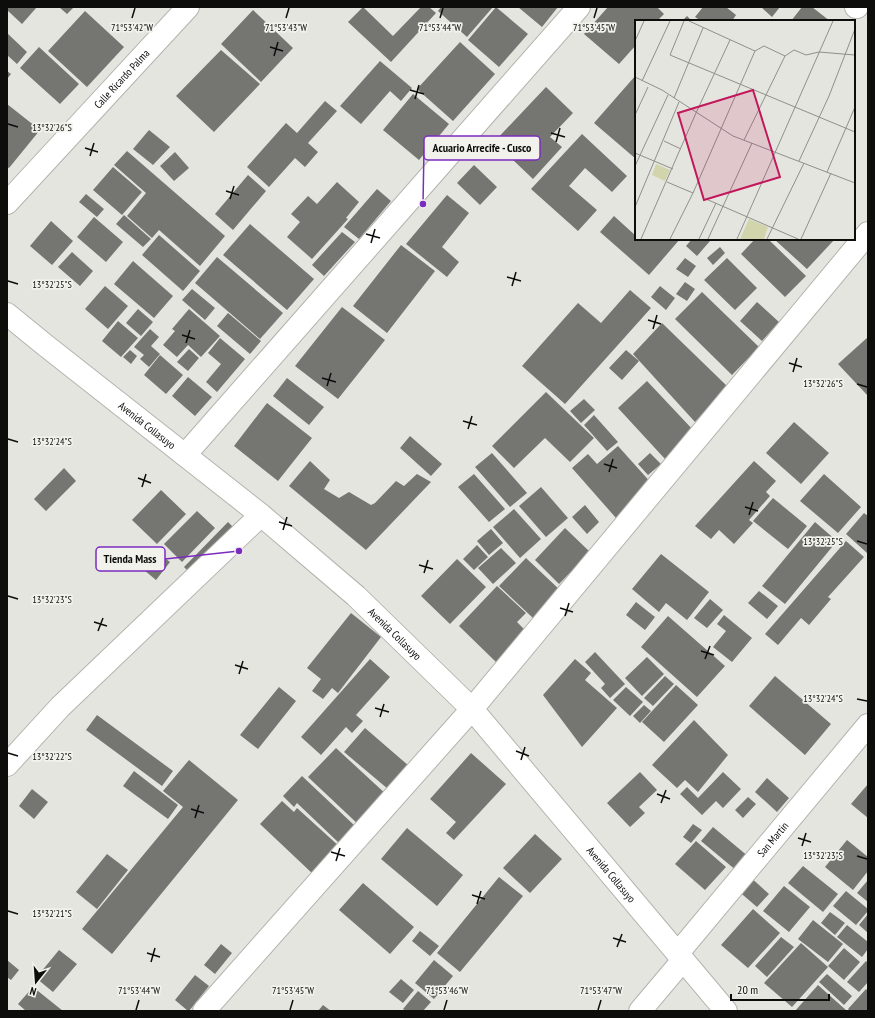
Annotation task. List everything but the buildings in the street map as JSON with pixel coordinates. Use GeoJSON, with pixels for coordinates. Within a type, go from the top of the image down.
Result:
{"type":"FeatureCollection","features":[{"type":"Feature","properties":{"kind":"street","name":"Calle Ricardo Palma"},"geometry":{"type":"LineString","coordinates":[[7,203],[188,7]]}},
{"type":"Feature","properties":{"kind":"street"},"geometry":{"type":"LineString","coordinates":[[184,455],[579,7]]}},
{"type":"Feature","properties":{"kind":"street"},"geometry":{"type":"LineString","coordinates":[[204,1011],[472,709],[868,233]]}},
{"type":"Feature","properties":{"kind":"street","name":"Avenida Collasuyo"},"geometry":{"type":"LineString","coordinates":[[7,314],[261,515],[356,596],[472,709],[726,1011]]}},
{"type":"Feature","properties":{"kind":"street"},"geometry":{"type":"LineString","coordinates":[[7,765],[60,707],[261,515]]}},
{"type":"Feature","properties":{"kind":"street","name":"San Martin"},"geometry":{"type":"LineString","coordinates":[[640,1011],[681,957],[868,725]]}},
{"type":"Feature","properties":{"kind":"place","name":"Acuario Arrecife - Cusco"},"geometry":{"type":"Point","coordinates":[423,204]}},
{"type":"Feature","properties":{"kind":"place","name":"Tienda Mass"},"geometry":{"type":"Point","coordinates":[239,551]}}]}
